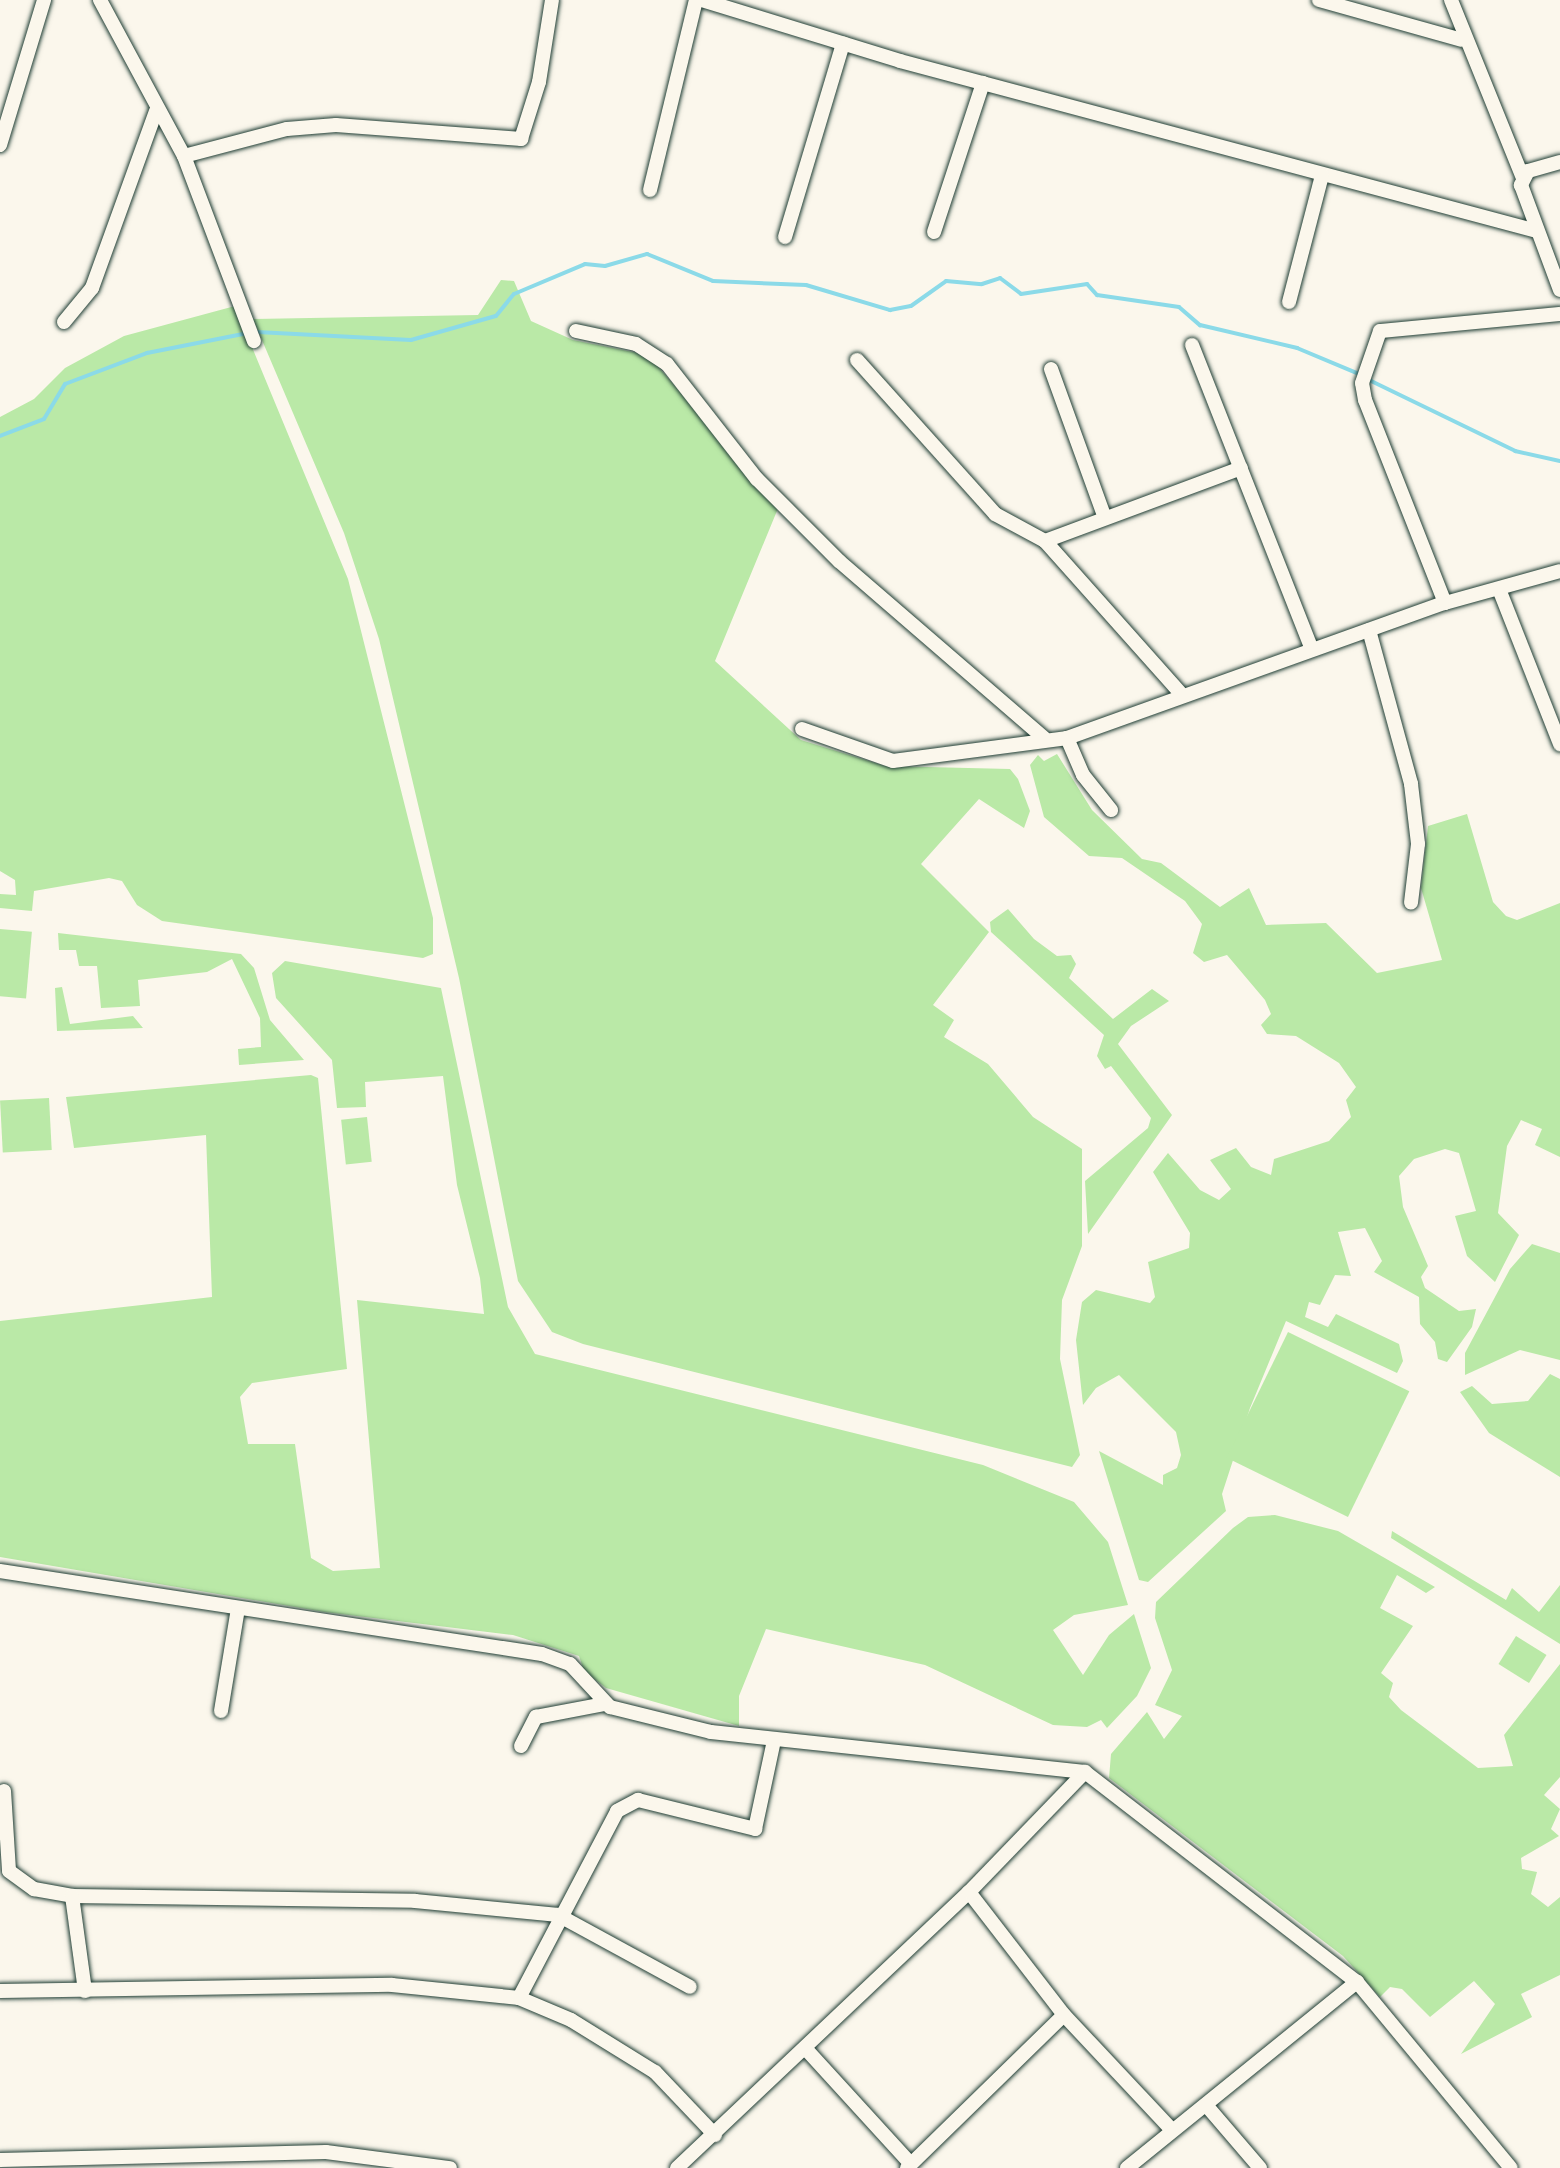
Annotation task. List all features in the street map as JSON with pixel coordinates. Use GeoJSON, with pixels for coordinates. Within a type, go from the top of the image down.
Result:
{"type":"FeatureCollection","features":[{"type":"Feature","properties":{"kind":"street"},"geometry":{"type":"LineString","coordinates":[[0,144],[44,0]]}},
{"type":"Feature","properties":{"kind":"street"},"geometry":{"type":"LineString","coordinates":[[100,0],[156,111],[184,156],[254,341]]}},
{"type":"Feature","properties":{"kind":"street"},"geometry":{"type":"LineString","coordinates":[[184,156],[287,129],[336,126],[521,140],[539,82],[552,0]]}},
{"type":"Feature","properties":{"kind":"street"},"geometry":{"type":"LineString","coordinates":[[650,190],[699,0],[983,83],[1537,231]]}},
{"type":"Feature","properties":{"kind":"street"},"geometry":{"type":"LineString","coordinates":[[1319,0],[1462,40]]}},
{"type":"Feature","properties":{"kind":"street"},"geometry":{"type":"LineString","coordinates":[[1452,0],[1462,40],[1522,176],[1537,231],[1560,290]]}},
{"type":"Feature","properties":{"kind":"street"},"geometry":{"type":"LineString","coordinates":[[785,238],[843,44]]}},
{"type":"Feature","properties":{"kind":"street"},"geometry":{"type":"LineString","coordinates":[[934,232],[983,83]]}},
{"type":"Feature","properties":{"kind":"street"},"geometry":{"type":"LineString","coordinates":[[64,322],[92,288],[156,111]]}},
{"type":"Feature","properties":{"kind":"street"},"geometry":{"type":"LineString","coordinates":[[1522,176],[1560,162]]}},
{"type":"Feature","properties":{"kind":"street"},"geometry":{"type":"LineString","coordinates":[[1289,302],[1322,175]]}},
{"type":"Feature","properties":{"kind":"street"},"geometry":{"type":"LineString","coordinates":[[1445,603],[1363,378],[1380,332],[1389,326],[1466,328],[1560,314]]}},
{"type":"Feature","properties":{"kind":"street"},"geometry":{"type":"LineString","coordinates":[[576,331],[636,344],[667,364],[757,479],[826,547],[1044,738]]}},
{"type":"Feature","properties":{"kind":"street"},"geometry":{"type":"LineString","coordinates":[[1192,345],[1312,649]]}},
{"type":"Feature","properties":{"kind":"street"},"geometry":{"type":"LineString","coordinates":[[857,360],[995,514],[1045,541],[1182,695]]}},
{"type":"Feature","properties":{"kind":"street"},"geometry":{"type":"LineString","coordinates":[[1051,369],[1106,518]]}},
{"type":"Feature","properties":{"kind":"street"},"geometry":{"type":"LineString","coordinates":[[1045,541],[1241,468]]}},
{"type":"Feature","properties":{"kind":"street"},"geometry":{"type":"LineString","coordinates":[[802,729],[893,761],[1044,738],[1067,738],[1445,603],[1560,571]]}},
{"type":"Feature","properties":{"kind":"street"},"geometry":{"type":"LineString","coordinates":[[1498,588],[1560,744]]}},
{"type":"Feature","properties":{"kind":"street"},"geometry":{"type":"LineString","coordinates":[[1370,630],[1411,784],[1418,844],[1411,903]]}},
{"type":"Feature","properties":{"kind":"street"},"geometry":{"type":"LineString","coordinates":[[1067,738],[1082,775],[1110,810]]}},
{"type":"Feature","properties":{"kind":"street"},"geometry":{"type":"LineString","coordinates":[[0,1570],[542,1654],[570,1664],[604,1704]]}},
{"type":"Feature","properties":{"kind":"street"},"geometry":{"type":"LineString","coordinates":[[221,1711],[238,1608]]}},
{"type":"Feature","properties":{"kind":"street"},"geometry":{"type":"LineString","coordinates":[[521,1746],[536,1717],[604,1704],[711,1732],[898,1748],[1085,1772],[1357,1982],[1510,2168]]}},
{"type":"Feature","properties":{"kind":"street"},"geometry":{"type":"LineString","coordinates":[[519,1998],[558,1914],[617,1811],[630,1801],[755,1829],[774,1740]]}},
{"type":"Feature","properties":{"kind":"street"},"geometry":{"type":"LineString","coordinates":[[677,2168],[969,1892],[1085,1772]]}},
{"type":"Feature","properties":{"kind":"street"},"geometry":{"type":"LineString","coordinates":[[4,1791],[15,1880],[72,1896],[415,1901],[558,1914],[690,1988]]}},
{"type":"Feature","properties":{"kind":"street"},"geometry":{"type":"LineString","coordinates":[[969,1892],[1064,2014],[1170,2128]]}},
{"type":"Feature","properties":{"kind":"street"},"geometry":{"type":"LineString","coordinates":[[72,1896],[85,1991]]}},
{"type":"Feature","properties":{"kind":"street"},"geometry":{"type":"LineString","coordinates":[[1127,2168],[1170,2128],[1206,2105],[1357,1982]]}},
{"type":"Feature","properties":{"kind":"street"},"geometry":{"type":"LineString","coordinates":[[0,1990],[392,1985],[519,1998],[571,2020],[655,2072],[715,2135]]}},
{"type":"Feature","properties":{"kind":"street"},"geometry":{"type":"LineString","coordinates":[[805,2048],[910,2166],[1064,2014]]}},
{"type":"Feature","properties":{"kind":"street"},"geometry":{"type":"LineString","coordinates":[[1206,2105],[1260,2168]]}},
{"type":"Feature","properties":{"kind":"street"},"geometry":{"type":"LineString","coordinates":[[0,2160],[126,2161],[326,2152],[450,2168]]}},
{"type":"Feature","properties":{"kind":"green space"},"geometry":{"type":"Polygon","coordinates":[[[501,280],[514,281],[531,321],[573,340],[648,355],[779,506],[715,661],[801,740],[885,766],[1010,769],[1018,779],[1030,811],[1024,828],[979,799],[921,864],[989,932],[933,1005],[954,1020],[944,1037],[988,1064],[1033,1117],[1082,1149],[1082,1246],[1062,1300],[1060,1359],[1080,1455],[1072,1467],[583,1344],[552,1332],[518,1281],[459,978],[379,639],[344,533],[253,319],[478,315],[501,280]]]}},
{"type":"Feature","properties":{"kind":"green space"},"geometry":{"type":"Polygon","coordinates":[[[235,306],[348,579],[433,918],[433,954],[423,958],[162,921],[137,905],[122,881],[109,878],[34,891],[32,911],[0,908],[0,894],[16,895],[15,880],[0,871],[0,417],[34,399],[65,368],[124,336],[235,306]]]}},
{"type":"Feature","properties":{"kind":"green space"},"geometry":{"type":"Polygon","coordinates":[[[1057,754],[1092,810],[1142,859],[1161,863],[1220,907],[1249,888],[1266,925],[1326,923],[1377,973],[1442,960],[1421,888],[1428,826],[1467,814],[1493,902],[1506,916],[1517,920],[1560,903],[1560,1157],[1535,1145],[1542,1129],[1521,1120],[1507,1146],[1498,1213],[1519,1235],[1495,1282],[1467,1256],[1455,1216],[1476,1211],[1459,1153],[1445,1149],[1414,1159],[1399,1176],[1403,1207],[1428,1266],[1421,1277],[1425,1288],[1459,1311],[1476,1309],[1472,1327],[1447,1362],[1438,1359],[1435,1342],[1420,1324],[1419,1297],[1374,1272],[1382,1261],[1365,1228],[1338,1232],[1351,1276],[1335,1275],[1320,1305],[1309,1302],[1305,1317],[1328,1327],[1336,1314],[1399,1344],[1403,1361],[1397,1373],[1286,1321],[1250,1408],[1222,1494],[1226,1511],[1148,1582],[1139,1580],[1099,1451],[1163,1485],[1163,1475],[1177,1468],[1181,1455],[1176,1432],[1119,1375],[1096,1388],[1083,1405],[1076,1340],[1082,1302],[1096,1290],[1150,1303],[1155,1297],[1148,1262],[1189,1248],[1190,1233],[1153,1172],[1168,1153],[1200,1190],[1219,1200],[1231,1189],[1210,1160],[1236,1148],[1251,1167],[1271,1175],[1274,1159],[1329,1141],[1351,1117],[1346,1100],[1356,1087],[1339,1063],[1296,1036],[1267,1034],[1261,1025],[1271,1014],[1265,1000],[1227,955],[1204,962],[1193,953],[1202,924],[1185,901],[1122,858],[1089,856],[1044,817],[1030,765],[1038,755],[1044,761],[1057,754]]]}},
{"type":"Feature","properties":{"kind":"green space"},"geometry":{"type":"Polygon","coordinates":[[[1008,909],[1034,939],[1057,956],[1071,955],[1076,964],[1069,978],[1113,1019],[1152,989],[1169,1001],[1131,1026],[1118,1044],[1172,1115],[1088,1234],[1085,1181],[1148,1128],[1151,1118],[1111,1066],[1105,1069],[1097,1056],[1104,1035],[991,932],[990,922],[1008,909]]]}},
{"type":"Feature","properties":{"kind":"green space"},"geometry":{"type":"Polygon","coordinates":[[[0,929],[32,932],[26,999],[0,996],[0,929]]]}},
{"type":"Feature","properties":{"kind":"green space"},"geometry":{"type":"Polygon","coordinates":[[[58,933],[241,954],[254,968],[270,1020],[304,1060],[239,1065],[238,1049],[261,1047],[260,1018],[232,959],[207,972],[138,980],[140,1006],[101,1008],[97,966],[79,966],[76,950],[59,950],[58,933]]]}},
{"type":"Feature","properties":{"kind":"green space"},"geometry":{"type":"Polygon","coordinates":[[[285,961],[441,988],[508,1307],[535,1354],[983,1465],[1074,1502],[1108,1542],[1128,1605],[1074,1615],[1053,1630],[1083,1675],[1109,1635],[1134,1614],[1151,1668],[1137,1696],[1107,1728],[1101,1720],[1087,1727],[1053,1725],[925,1665],[766,1629],[739,1696],[739,1726],[606,1688],[584,1671],[579,1656],[513,1635],[324,1612],[0,1557],[0,1321],[212,1297],[206,1135],[74,1148],[66,1097],[311,1075],[318,1078],[347,1369],[252,1383],[240,1397],[248,1444],[295,1444],[311,1558],[333,1571],[380,1568],[357,1300],[484,1314],[480,1278],[457,1185],[443,1076],[365,1082],[366,1107],[337,1108],[332,1060],[276,998],[272,973],[285,961]]]}},
{"type":"Feature","properties":{"kind":"green space"},"geometry":{"type":"Polygon","coordinates":[[[62,987],[70,1024],[133,1016],[143,1028],[57,1031],[55,988],[62,987]]]}},
{"type":"Feature","properties":{"kind":"green space"},"geometry":{"type":"Polygon","coordinates":[[[49,1098],[52,1150],[3,1152],[0,1101],[49,1098]]]}},
{"type":"Feature","properties":{"kind":"green space"},"geometry":{"type":"Polygon","coordinates":[[[367,1117],[372,1162],[346,1164],[341,1120],[367,1117]]]}},
{"type":"Feature","properties":{"kind":"green space"},"geometry":{"type":"Polygon","coordinates":[[[1532,1244],[1560,1253],[1560,1360],[1520,1350],[1465,1375],[1465,1353],[1510,1269],[1532,1244]]]}},
{"type":"Feature","properties":{"kind":"green space"},"geometry":{"type":"Polygon","coordinates":[[[1288,1332],[1409,1391],[1348,1517],[1227,1458],[1288,1332]]]}},
{"type":"Feature","properties":{"kind":"green space"},"geometry":{"type":"Polygon","coordinates":[[[1550,1374],[1560,1379],[1560,1477],[1489,1433],[1460,1392],[1472,1386],[1492,1404],[1528,1401],[1550,1374]]]}},
{"type":"Feature","properties":{"kind":"green space"},"geometry":{"type":"Polygon","coordinates":[[[1275,1515],[1338,1531],[1435,1587],[1426,1593],[1397,1575],[1380,1608],[1413,1626],[1381,1673],[1393,1683],[1389,1697],[1401,1710],[1478,1768],[1513,1766],[1504,1735],[1560,1664],[1560,1777],[1544,1795],[1560,1809],[1551,1829],[1559,1836],[1521,1858],[1522,1869],[1537,1872],[1531,1894],[1548,1907],[1560,1897],[1560,1975],[1521,1994],[1532,2017],[1461,2054],[1495,2004],[1474,1981],[1430,2017],[1402,1989],[1390,1987],[1380,1997],[1343,1956],[1109,1778],[1111,1754],[1147,1712],[1164,1739],[1182,1716],[1155,1705],[1172,1670],[1155,1618],[1156,1602],[1248,1517],[1275,1515]]]}},
{"type":"Feature","properties":{"kind":"green space"},"geometry":{"type":"Polygon","coordinates":[[[1392,1531],[1506,1600],[1512,1588],[1539,1612],[1560,1585],[1560,1644],[1391,1538],[1392,1531]]]}},
{"type":"Feature","properties":{"kind":"green space"},"geometry":{"type":"Polygon","coordinates":[[[1516,1636],[1547,1655],[1529,1683],[1499,1664],[1516,1636]]]}},
{"type":"Feature","properties":{"kind":"waterway"},"geometry":{"type":"LineString","coordinates":[[257,332],[411,340],[496,316],[514,294],[585,264],[605,266],[647,254],[713,281],[806,285],[890,310],[911,306],[946,281],[982,284],[1000,278],[1021,294],[1087,284],[1097,295],[1179,307],[1200,325],[1297,348],[1359,374]]}},
{"type":"Feature","properties":{"kind":"waterway"},"geometry":{"type":"LineString","coordinates":[[0,436],[44,419],[65,384],[147,353],[248,333]]}},
{"type":"Feature","properties":{"kind":"waterway"},"geometry":{"type":"LineString","coordinates":[[1367,379],[1515,451],[1560,461]]}}]}
